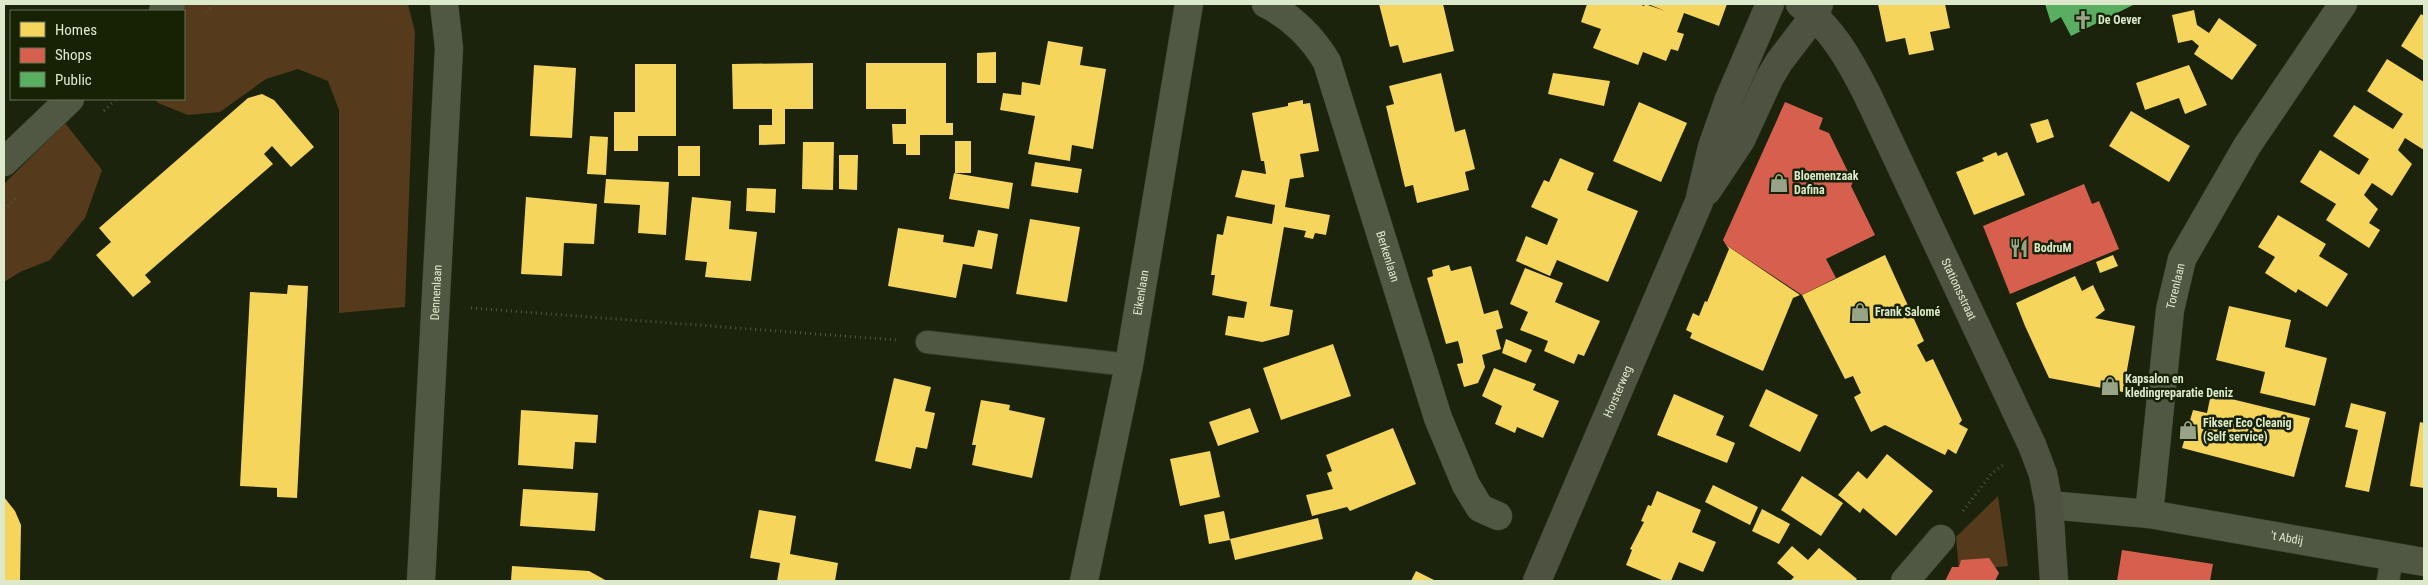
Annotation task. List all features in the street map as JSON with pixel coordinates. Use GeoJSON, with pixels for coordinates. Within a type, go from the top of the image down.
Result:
{"type":"FeatureCollection","features":[{"type":"Feature","properties":{"kind":"main road","name":"Horsterweg"},"geometry":{"type":"LineString","coordinates":[[1538,581],[1699,202],[1712,147],[1728,99],[1770,4]]}},
{"type":"Feature","properties":{"kind":"main road","name":"Horsterweg"},"geometry":{"type":"LineString","coordinates":[[1699,202],[1741,140],[1769,80],[1811,8]]}},
{"type":"Feature","properties":{"kind":"main road","name":"Stationsstraat"},"geometry":{"type":"LineString","coordinates":[[1811,8],[1844,50],[1867,94],[2032,445],[2043,474],[2048,505],[2054,581]]}},
{"type":"Feature","properties":{"kind":"street","name":"Dennenlaan"},"geometry":{"type":"LineString","coordinates":[[420,581],[449,48],[444,4]]}},
{"type":"Feature","properties":{"kind":"street","name":"Eikenlaan"},"geometry":{"type":"LineString","coordinates":[[1084,581],[1129,365],[1189,4]]}},
{"type":"Feature","properties":{"kind":"street","name":"Berkenlaan"},"geometry":{"type":"LineString","coordinates":[[1266,4],[1296,25],[1317,44],[1327,62],[1438,418],[1466,485],[1480,508],[1498,516]]}},
{"type":"Feature","properties":{"kind":"street","name":"Torenlaan"},"geometry":{"type":"LineString","coordinates":[[2149,514],[2170,310],[2182,259],[2247,146],[2343,4]]}},
{"type":"Feature","properties":{"kind":"street"},"geometry":{"type":"LineString","coordinates":[[4,162],[69,100]]}},
{"type":"Feature","properties":{"kind":"street"},"geometry":{"type":"LineString","coordinates":[[2048,505],[2149,514]]}},
{"type":"Feature","properties":{"kind":"street","name":"'t Abdij"},"geometry":{"type":"LineString","coordinates":[[2149,514],[2390,569],[2424,562]]}},
{"type":"Feature","properties":{"kind":"street"},"geometry":{"type":"LineString","coordinates":[[1905,581],[1941,539]]}},
{"type":"Feature","properties":{"kind":"lane"},"geometry":{"type":"LineString","coordinates":[[927,342],[1129,365]]}},
{"type":"Feature","properties":{"kind":"path"},"geometry":{"type":"LineString","coordinates":[[436,306],[927,342]]}},
{"type":"Feature","properties":{"kind":"path"},"geometry":{"type":"LineString","coordinates":[[1941,539],[1992,474],[2032,445]]}},
{"type":"Feature","properties":{"kind":"shaded area"},"geometry":{"type":"Polygon","coordinates":[[[187,4],[408,4],[415,32],[405,307],[339,313],[339,110],[328,81],[298,69],[266,79],[220,112],[188,115],[158,103],[156,100],[185,100],[185,10],[180,10],[187,4]]]}},
{"type":"Feature","properties":{"kind":"shaded area"},"geometry":{"type":"Polygon","coordinates":[[[65,123],[102,170],[85,218],[50,260],[20,272],[4,282],[4,184],[65,123]]]}},
{"type":"Feature","properties":{"kind":"shaded area"},"geometry":{"type":"Polygon","coordinates":[[[1998,496],[2008,566],[1959,571],[1956,537],[1998,496]]]}},
{"type":"Feature","properties":{"kind":"building: Homes"},"geometry":{"type":"Polygon","coordinates":[[[1379,4],[1443,4],[1454,51],[1403,63],[1398,45],[1390,47],[1379,4]]]}},
{"type":"Feature","properties":{"kind":"building: Homes"},"geometry":{"type":"Polygon","coordinates":[[[1587,4],[1639,4],[1644,6],[1645,4],[1665,11],[1648,4],[1727,4],[1719,26],[1684,13],[1677,32],[1684,34],[1678,51],[1671,49],[1666,61],[1643,52],[1638,65],[1593,48],[1601,29],[1581,22],[1587,4]]]}},
{"type":"Feature","properties":{"kind":"building: Homes"},"geometry":{"type":"Polygon","coordinates":[[[1878,4],[1945,4],[1950,28],[1930,32],[1934,50],[1909,55],[1905,38],[1886,42],[1878,4]]]}},
{"type":"Feature","properties":{"kind":"building: Homes"},"geometry":{"type":"Polygon","coordinates":[[[2194,10],[2197,25],[2209,33],[2219,18],[2257,45],[2232,80],[2194,54],[2199,46],[2192,40],[2178,43],[2172,15],[2194,10]]]}},
{"type":"Feature","properties":{"kind":"building: Homes"},"geometry":{"type":"Polygon","coordinates":[[[2421,14],[2424,16],[2424,61],[2401,46],[2421,14]]]}},
{"type":"Feature","properties":{"kind":"building: Homes"},"geometry":{"type":"Polygon","coordinates":[[[1048,41],[1083,47],[1080,65],[1106,69],[1093,149],[1072,145],[1070,161],[1028,154],[1035,116],[1000,110],[1003,93],[1021,95],[1022,82],[1040,85],[1048,41]]]}},
{"type":"Feature","properties":{"kind":"building: Homes"},"geometry":{"type":"Polygon","coordinates":[[[996,52],[996,83],[977,83],[977,53],[996,52]]]}},
{"type":"Feature","properties":{"kind":"building: Homes"},"geometry":{"type":"Polygon","coordinates":[[[2387,59],[2424,82],[2424,150],[2405,138],[2398,150],[2412,164],[2392,196],[2372,183],[2364,195],[2378,209],[2369,223],[2380,230],[2369,248],[2326,220],[2336,204],[2300,182],[2320,150],[2359,175],[2369,159],[2333,136],[2354,105],[2393,129],[2403,114],[2367,91],[2387,59]]]}},
{"type":"Feature","properties":{"kind":"building: Homes"},"geometry":{"type":"Polygon","coordinates":[[[813,63],[813,109],[785,109],[785,144],[759,145],[759,125],[772,125],[772,109],[733,109],[732,64],[813,63]]]}},
{"type":"Feature","properties":{"kind":"building: Homes"},"geometry":{"type":"Polygon","coordinates":[[[866,63],[946,63],[946,123],[953,123],[953,135],[920,135],[920,155],[906,155],[906,144],[893,144],[892,124],[906,124],[906,109],[866,109],[866,63]]]}},
{"type":"Feature","properties":{"kind":"building: Homes"},"geometry":{"type":"Polygon","coordinates":[[[635,64],[676,64],[676,136],[638,136],[638,151],[614,151],[614,112],[635,112],[635,64]]]}},
{"type":"Feature","properties":{"kind":"building: Homes"},"geometry":{"type":"Polygon","coordinates":[[[534,65],[576,68],[572,138],[530,136],[534,65]]]}},
{"type":"Feature","properties":{"kind":"building: Homes"},"geometry":{"type":"Polygon","coordinates":[[[2189,65],[2207,105],[2185,114],[2179,98],[2145,110],[2136,83],[2189,65]]]}},
{"type":"Feature","properties":{"kind":"building: Homes"},"geometry":{"type":"Polygon","coordinates":[[[1441,73],[1455,132],[1465,129],[1475,169],[1465,172],[1469,190],[1417,203],[1413,185],[1405,187],[1386,106],[1394,104],[1389,86],[1441,73]]]}},
{"type":"Feature","properties":{"kind":"building: Homes"},"geometry":{"type":"Polygon","coordinates":[[[1553,73],[1610,81],[1604,106],[1548,94],[1553,73]]]}},
{"type":"Feature","properties":{"kind":"building: Homes"},"geometry":{"type":"Polygon","coordinates":[[[262,94],[274,100],[314,147],[291,167],[272,146],[264,154],[273,164],[145,275],[151,282],[133,297],[96,255],[111,242],[99,228],[248,98],[262,94]]]}},
{"type":"Feature","properties":{"kind":"building: Homes"},"geometry":{"type":"Polygon","coordinates":[[[1303,100],[1303,104],[1310,103],[1319,151],[1300,154],[1304,177],[1290,179],[1285,207],[1330,215],[1326,235],[1315,233],[1313,239],[1304,237],[1306,231],[1284,227],[1270,306],[1293,310],[1289,335],[1262,342],[1225,335],[1228,316],[1244,318],[1247,302],[1212,295],[1215,275],[1211,275],[1217,234],[1223,235],[1227,216],[1272,224],[1275,205],[1235,197],[1242,170],[1266,174],[1264,161],[1261,161],[1252,113],[1288,106],[1288,103],[1303,100]]]}},
{"type":"Feature","properties":{"kind":"building: Homes"},"geometry":{"type":"Polygon","coordinates":[[[1639,102],[1687,123],[1661,182],[1613,161],[1639,102]]]}},
{"type":"Feature","properties":{"kind":"building: Homes"},"geometry":{"type":"Polygon","coordinates":[[[2131,111],[2190,146],[2169,182],[2109,146],[2131,111]]]}},
{"type":"Feature","properties":{"kind":"building: Homes"},"geometry":{"type":"Polygon","coordinates":[[[2048,119],[2054,137],[2037,143],[2030,124],[2048,119]]]}},
{"type":"Feature","properties":{"kind":"building: Homes"},"geometry":{"type":"Polygon","coordinates":[[[590,136],[608,137],[606,175],[587,174],[590,136]]]}},
{"type":"Feature","properties":{"kind":"building: Homes"},"geometry":{"type":"Polygon","coordinates":[[[955,141],[971,141],[971,173],[955,173],[955,141]]]}},
{"type":"Feature","properties":{"kind":"building: Homes"},"geometry":{"type":"Polygon","coordinates":[[[803,142],[834,142],[833,190],[802,189],[803,142]]]}},
{"type":"Feature","properties":{"kind":"building: Homes"},"geometry":{"type":"Polygon","coordinates":[[[678,146],[700,146],[700,176],[678,176],[678,146]]]}},
{"type":"Feature","properties":{"kind":"building: Homes"},"geometry":{"type":"Polygon","coordinates":[[[1996,152],[1998,156],[2007,152],[2025,195],[1974,215],[1956,172],[1984,161],[1982,158],[1996,152]]]}},
{"type":"Feature","properties":{"kind":"building: Homes"},"geometry":{"type":"Polygon","coordinates":[[[839,155],[858,155],[857,190],[839,189],[839,155]]]}},
{"type":"Feature","properties":{"kind":"building: Homes"},"geometry":{"type":"Polygon","coordinates":[[[1560,158],[1594,173],[1587,190],[1638,211],[1608,282],[1557,260],[1550,276],[1516,261],[1526,236],[1547,245],[1558,219],[1531,207],[1544,180],[1549,182],[1560,158]]]}},
{"type":"Feature","properties":{"kind":"building: Homes"},"geometry":{"type":"Polygon","coordinates":[[[1035,162],[1082,169],[1078,193],[1031,186],[1035,162]]]}},
{"type":"Feature","properties":{"kind":"building: Homes"},"geometry":{"type":"Polygon","coordinates":[[[954,173],[1013,183],[1009,209],[949,199],[954,173]]]}},
{"type":"Feature","properties":{"kind":"building: Homes"},"geometry":{"type":"Polygon","coordinates":[[[606,179],[669,182],[666,235],[638,233],[640,205],[604,203],[606,179]]]}},
{"type":"Feature","properties":{"kind":"building: Homes"},"geometry":{"type":"Polygon","coordinates":[[[747,188],[776,189],[775,213],[746,211],[747,188]]]}},
{"type":"Feature","properties":{"kind":"building: Homes"},"geometry":{"type":"Polygon","coordinates":[[[526,197],[597,204],[594,244],[564,243],[562,276],[521,274],[526,197]]]}},
{"type":"Feature","properties":{"kind":"building: Homes"},"geometry":{"type":"Polygon","coordinates":[[[692,197],[731,201],[729,229],[757,232],[751,281],[705,277],[707,262],[685,260],[692,197]]]}},
{"type":"Feature","properties":{"kind":"building: Homes"},"geometry":{"type":"Polygon","coordinates":[[[2278,215],[2326,244],[2319,256],[2348,274],[2327,307],[2298,289],[2296,293],[2265,273],[2275,257],[2258,247],[2278,215]]]}},
{"type":"Feature","properties":{"kind":"building: Homes"},"geometry":{"type":"Polygon","coordinates":[[[1030,219],[1080,227],[1067,302],[1016,294],[1030,219]]]}},
{"type":"Feature","properties":{"kind":"building: Homes"},"geometry":{"type":"Polygon","coordinates":[[[898,228],[944,235],[943,242],[974,247],[978,230],[998,234],[992,269],[963,264],[956,298],[888,286],[898,228]]]}},
{"type":"Feature","properties":{"kind":"building: Homes"},"geometry":{"type":"Polygon","coordinates":[[[1726,245],[1800,295],[1793,298],[1763,371],[1690,338],[1692,333],[1686,330],[1693,313],[1699,316],[1705,301],[1707,302],[1729,249],[1726,245]]]}},
{"type":"Feature","properties":{"kind":"building: Homes"},"geometry":{"type":"Polygon","coordinates":[[[1885,255],[1924,341],[1917,345],[1926,362],[1933,359],[1962,420],[1959,424],[1968,429],[1956,454],[1948,449],[1945,455],[1885,425],[1871,432],[1854,397],[1861,393],[1853,376],[1845,379],[1802,295],[1885,255]]]}},
{"type":"Feature","properties":{"kind":"building: Homes"},"geometry":{"type":"Polygon","coordinates":[[[2113,255],[2118,266],[2100,273],[2096,262],[2113,255]]]}},
{"type":"Feature","properties":{"kind":"building: Homes"},"geometry":{"type":"Polygon","coordinates":[[[1449,265],[1451,271],[1471,266],[1484,314],[1498,310],[1503,328],[1496,330],[1501,349],[1482,355],[1485,367],[1478,383],[1464,387],[1457,364],[1463,363],[1458,341],[1446,344],[1427,278],[1433,276],[1432,270],[1449,265]]]}},
{"type":"Feature","properties":{"kind":"building: Homes"},"geometry":{"type":"Polygon","coordinates":[[[1525,268],[1563,283],[1555,302],[1600,321],[1584,356],[1578,354],[1574,364],[1544,351],[1548,341],[1520,330],[1528,312],[1510,304],[1525,268]]]}},
{"type":"Feature","properties":{"kind":"building: Homes"},"geometry":{"type":"Polygon","coordinates":[[[2075,276],[2082,291],[2093,285],[2105,310],[2095,318],[2135,326],[2123,392],[2049,378],[2025,326],[2016,303],[2075,276]]]}},
{"type":"Feature","properties":{"kind":"building: Homes"},"geometry":{"type":"Polygon","coordinates":[[[288,285],[308,286],[297,498],[277,497],[277,488],[240,486],[250,292],[287,294],[288,285]]]}},
{"type":"Feature","properties":{"kind":"building: Homes"},"geometry":{"type":"Polygon","coordinates":[[[2229,306],[2291,320],[2285,347],[2327,358],[2315,406],[2260,393],[2265,372],[2216,360],[2229,306]]]}},
{"type":"Feature","properties":{"kind":"building: Homes"},"geometry":{"type":"Polygon","coordinates":[[[1506,339],[1532,350],[1526,363],[1502,353],[1506,339]]]}},
{"type":"Feature","properties":{"kind":"building: Homes"},"geometry":{"type":"Polygon","coordinates":[[[1333,344],[1351,396],[1281,420],[1263,368],[1333,344]]]}},
{"type":"Feature","properties":{"kind":"building: Homes"},"geometry":{"type":"Polygon","coordinates":[[[1494,368],[1536,384],[1533,390],[1559,401],[1543,438],[1517,427],[1515,433],[1495,424],[1502,406],[1482,396],[1494,368]]]}},
{"type":"Feature","properties":{"kind":"building: Homes"},"geometry":{"type":"Polygon","coordinates":[[[894,378],[931,387],[925,411],[935,413],[927,449],[916,447],[911,469],[875,461],[894,378]]]}},
{"type":"Feature","properties":{"kind":"building: Homes"},"geometry":{"type":"Polygon","coordinates":[[[1766,389],[1818,415],[1800,452],[1749,426],[1766,389]]]}},
{"type":"Feature","properties":{"kind":"building: Homes"},"geometry":{"type":"Polygon","coordinates":[[[1674,394],[1724,416],[1716,435],[1735,443],[1727,463],[1657,435],[1674,394]]]}},
{"type":"Feature","properties":{"kind":"building: Homes"},"geometry":{"type":"Polygon","coordinates":[[[2211,394],[2310,418],[2294,477],[2182,448],[2193,410],[2207,413],[2211,394]]]}},
{"type":"Feature","properties":{"kind":"building: Homes"},"geometry":{"type":"Polygon","coordinates":[[[981,400],[1010,405],[1009,410],[1045,418],[1032,478],[972,465],[976,445],[972,445],[981,400]]]}},
{"type":"Feature","properties":{"kind":"building: Homes"},"geometry":{"type":"Polygon","coordinates":[[[2351,403],[2386,412],[2369,492],[2345,487],[2358,430],[2345,427],[2351,403]]]}},
{"type":"Feature","properties":{"kind":"building: Homes"},"geometry":{"type":"Polygon","coordinates":[[[1250,408],[1259,432],[1218,446],[1209,422],[1250,408]]]}},
{"type":"Feature","properties":{"kind":"building: Homes"},"geometry":{"type":"Polygon","coordinates":[[[521,410],[598,415],[596,443],[575,442],[573,469],[518,465],[521,410]]]}},
{"type":"Feature","properties":{"kind":"building: Homes"},"geometry":{"type":"Polygon","coordinates":[[[2420,422],[2424,423],[2424,488],[2410,486],[2420,422]]]}},
{"type":"Feature","properties":{"kind":"building: Homes"},"geometry":{"type":"Polygon","coordinates":[[[1393,428],[1416,484],[1350,511],[1347,507],[1312,516],[1306,495],[1333,489],[1327,473],[1332,471],[1326,455],[1393,428]]]}},
{"type":"Feature","properties":{"kind":"building: Homes"},"geometry":{"type":"Polygon","coordinates":[[[1210,451],[1220,497],[1180,506],[1170,459],[1210,451]]]}},
{"type":"Feature","properties":{"kind":"building: Homes"},"geometry":{"type":"Polygon","coordinates":[[[1887,454],[1933,491],[1896,536],[1863,508],[1860,513],[1838,495],[1858,471],[1867,479],[1887,454]]]}},
{"type":"Feature","properties":{"kind":"building: Homes"},"geometry":{"type":"Polygon","coordinates":[[[1802,476],[1843,503],[1821,536],[1781,510],[1802,476]]]}},
{"type":"Feature","properties":{"kind":"building: Homes"},"geometry":{"type":"Polygon","coordinates":[[[1713,485],[1758,507],[1750,525],[1705,502],[1713,485]]]}},
{"type":"Feature","properties":{"kind":"building: Homes"},"geometry":{"type":"Polygon","coordinates":[[[523,489],[598,493],[595,531],[520,526],[523,489]]]}},
{"type":"Feature","properties":{"kind":"building: Homes"},"geometry":{"type":"Polygon","coordinates":[[[1657,491],[1701,510],[1692,532],[1716,542],[1703,572],[1679,562],[1671,581],[1664,581],[1626,565],[1632,550],[1630,549],[1644,522],[1641,521],[1648,505],[1651,506],[1657,491]]]}},
{"type":"Feature","properties":{"kind":"building: Homes"},"geometry":{"type":"Polygon","coordinates":[[[4,497],[15,511],[21,525],[20,581],[4,581],[4,497]]]}},
{"type":"Feature","properties":{"kind":"building: Homes"},"geometry":{"type":"Polygon","coordinates":[[[1762,509],[1790,524],[1779,544],[1752,531],[1762,509]]]}},
{"type":"Feature","properties":{"kind":"building: Homes"},"geometry":{"type":"Polygon","coordinates":[[[759,510],[796,516],[790,554],[838,563],[835,581],[777,581],[780,563],[750,558],[759,510]]]}},
{"type":"Feature","properties":{"kind":"building: Homes"},"geometry":{"type":"Polygon","coordinates":[[[1224,511],[1230,540],[1209,544],[1204,515],[1224,511]]]}},
{"type":"Feature","properties":{"kind":"building: Homes"},"geometry":{"type":"Polygon","coordinates":[[[1318,518],[1323,539],[1235,560],[1230,539],[1318,518]]]}},
{"type":"Feature","properties":{"kind":"building: Homes"},"geometry":{"type":"Polygon","coordinates":[[[1792,546],[1808,560],[1819,548],[1857,579],[1855,581],[1790,581],[1794,577],[1777,563],[1792,546]]]}},
{"type":"Feature","properties":{"kind":"building: Homes"},"geometry":{"type":"Polygon","coordinates":[[[512,566],[589,571],[607,581],[511,581],[512,566]]]}},
{"type":"Feature","properties":{"kind":"building: Homes"},"geometry":{"type":"Polygon","coordinates":[[[1416,571],[1436,581],[1411,581],[1416,571]]]}},
{"type":"Feature","properties":{"kind":"building: Shops"},"geometry":{"type":"Polygon","coordinates":[[[1785,102],[1823,118],[1819,129],[1829,133],[1853,182],[1851,186],[1875,235],[1826,259],[1836,278],[1802,295],[1726,245],[1723,240],[1785,102]]]}},
{"type":"Feature","properties":{"kind":"building: Shops"},"geometry":{"type":"Polygon","coordinates":[[[2084,184],[2092,204],[2099,201],[2119,249],[2010,294],[1983,226],[2084,184]]]}},
{"type":"Feature","properties":{"kind":"building: Shops"},"geometry":{"type":"Polygon","coordinates":[[[2122,550],[2213,564],[2210,581],[2117,581],[2122,550]]]}},
{"type":"Feature","properties":{"kind":"building: Shops"},"geometry":{"type":"Polygon","coordinates":[[[1989,558],[1999,573],[1995,581],[1945,581],[1952,567],[1959,567],[1961,560],[1989,558]]]}},
{"type":"Feature","properties":{"kind":"building: Public","name":"De Oever"},"geometry":{"type":"Polygon","coordinates":[[[2045,4],[2135,4],[2071,36],[2061,17],[2051,23],[2045,4]]]}},
{"type":"Feature","properties":{"kind":"place","name":"De Oever"},"geometry":{"type":"Point","coordinates":[2083,20]}},
{"type":"Feature","properties":{"kind":"place","name":"Bloemenzaak Dafina"},"geometry":{"type":"Point","coordinates":[1779,183]}},
{"type":"Feature","properties":{"kind":"place","name":"BodruM"},"geometry":{"type":"Point","coordinates":[2019,248]}},
{"type":"Feature","properties":{"kind":"place","name":"Frank Salomé"},"geometry":{"type":"Point","coordinates":[1860,312]}},
{"type":"Feature","properties":{"kind":"place","name":"Kapsalon en kledingreparatie Deniz"},"geometry":{"type":"Point","coordinates":[2110,386]}},
{"type":"Feature","properties":{"kind":"place","name":"Fikser Eco Cleanig (Self service)"},"geometry":{"type":"Point","coordinates":[2188,430]}}]}
